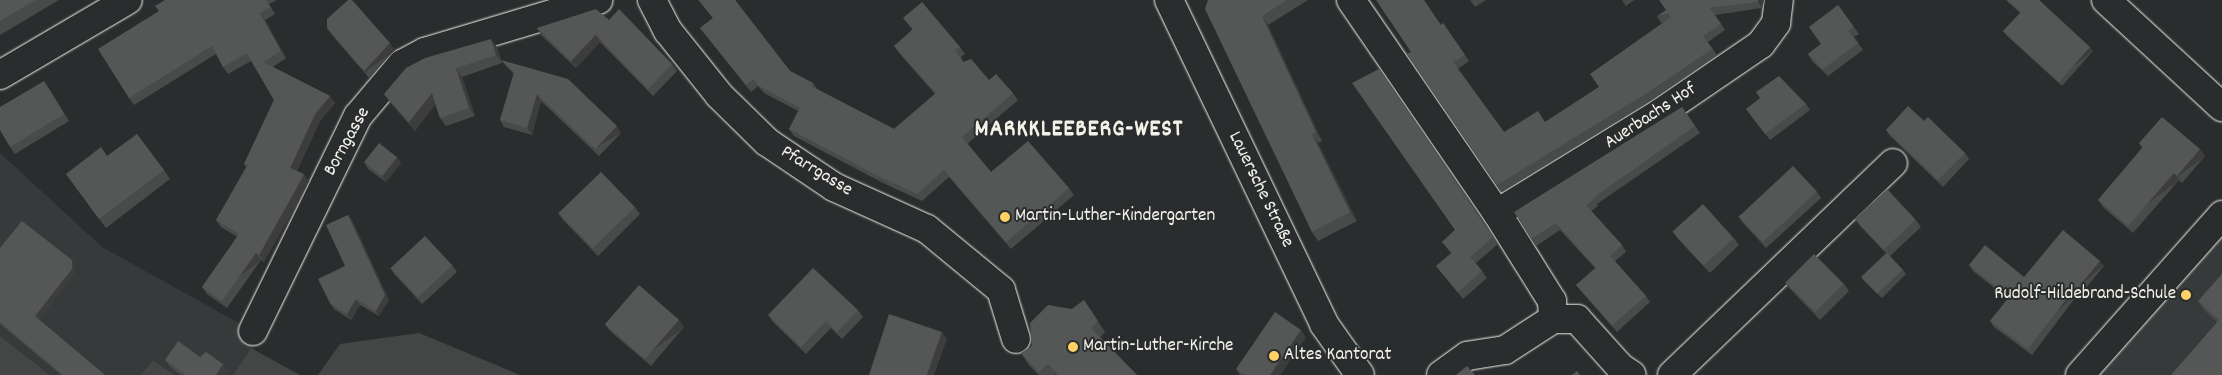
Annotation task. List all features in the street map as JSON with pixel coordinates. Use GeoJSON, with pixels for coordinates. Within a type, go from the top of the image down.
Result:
{"type":"FeatureCollection","features":[{"type":"Feature","properties":{"kind":"street"},"geometry":{"type":"LineString","coordinates":[[0,75],[128,0]]}},
{"type":"Feature","properties":{"kind":"street","name":"Borngasse"},"geometry":{"type":"LineString","coordinates":[[253,331],[358,116],[402,64],[425,52],[598,0]]}},
{"type":"Feature","properties":{"kind":"street","name":"Pfarrgasse"},"geometry":{"type":"LineString","coordinates":[[652,0],[668,31],[719,95],[767,142],[834,188],[927,229],[1001,290],[1016,339]]}},
{"type":"Feature","properties":{"kind":"street","name":"Lauersche Straße"},"geometry":{"type":"LineString","coordinates":[[1169,0],[1324,324],[1360,375]]}},
{"type":"Feature","properties":{"kind":"street"},"geometry":{"type":"LineString","coordinates":[[1351,0],[1497,212],[1552,301],[1552,319]]}},
{"type":"Feature","properties":{"kind":"street","name":"Auerbachs Hof"},"geometry":{"type":"LineString","coordinates":[[1497,212],[1660,113],[1762,44],[1776,23],[1779,0]]}},
{"type":"Feature","properties":{"kind":"street"},"geometry":{"type":"LineString","coordinates":[[2106,0],[2222,107]]}},
{"type":"Feature","properties":{"kind":"street"},"geometry":{"type":"LineString","coordinates":[[1672,375],[1893,162]]}},
{"type":"Feature","properties":{"kind":"street"},"geometry":{"type":"LineString","coordinates":[[2080,375],[2222,215]]}},
{"type":"Feature","properties":{"kind":"street"},"geometry":{"type":"LineString","coordinates":[[1442,375],[1467,356],[1505,350],[1552,319],[1577,319],[1620,367],[1632,375]]}},
{"type":"Feature","properties":{"kind":"shaded area"},"geometry":{"type":"Polygon","coordinates":[[[0,153],[102,247],[253,331],[255,342],[233,375],[174,375],[153,360],[140,375],[50,375],[0,336],[0,153]]]}},
{"type":"Feature","properties":{"kind":"shaded area","name":"Rudolf-Hildebrand-Schule"},"geometry":{"type":"Polygon","coordinates":[[[2222,215],[2222,375],[2080,375],[2222,215]]]}},
{"type":"Feature","properties":{"kind":"shaded area"},"geometry":{"type":"Polygon","coordinates":[[[419,333],[520,375],[318,375],[340,344],[419,333]]]}},
{"type":"Feature","properties":{"kind":"shaded area"},"geometry":{"type":"Polygon","coordinates":[[[0,336],[50,375],[0,375],[0,336]]]}},
{"type":"Feature","properties":{"kind":"shaded area"},"geometry":{"type":"Polygon","coordinates":[[[251,348],[300,375],[233,375],[251,348]]]}},
{"type":"Feature","properties":{"kind":"shaded area"},"geometry":{"type":"Polygon","coordinates":[[[153,360],[174,375],[140,375],[153,360]]]}},
{"type":"Feature","properties":{"kind":"building"},"geometry":{"type":"Polygon","coordinates":[[[0,0],[36,0],[0,21],[0,0]]]}},
{"type":"Feature","properties":{"kind":"building"},"geometry":{"type":"Polygon","coordinates":[[[165,0],[266,0],[270,7],[260,13],[281,51],[263,62],[330,96],[315,114],[290,168],[304,174],[259,255],[256,253],[222,301],[202,287],[239,234],[216,220],[248,165],[244,164],[274,100],[247,53],[223,67],[212,46],[129,98],[98,49],[159,11],[155,6],[165,0]]]}},
{"type":"Feature","properties":{"kind":"building"},"geometry":{"type":"Polygon","coordinates":[[[348,0],[352,0],[390,43],[364,71],[327,28],[327,19],[348,0]]]}},
{"type":"Feature","properties":{"kind":"building"},"geometry":{"type":"Polygon","coordinates":[[[699,0],[735,0],[790,71],[813,83],[811,86],[894,129],[936,93],[894,46],[913,29],[903,18],[922,2],[960,47],[955,50],[963,62],[971,59],[989,80],[996,74],[1013,93],[962,137],[991,172],[1028,141],[1069,188],[1006,242],[944,170],[917,194],[878,176],[789,129],[800,108],[759,86],[753,79],[746,85],[700,28],[713,18],[699,0]]]}},
{"type":"Feature","properties":{"kind":"building"},"geometry":{"type":"Polygon","coordinates":[[[1208,0],[1287,0],[1262,16],[1316,132],[1312,134],[1350,212],[1312,232],[1205,9],[1208,0]]]}},
{"type":"Feature","properties":{"kind":"building"},"geometry":{"type":"Polygon","coordinates":[[[1376,0],[1424,0],[1465,55],[1453,62],[1504,132],[1538,111],[1545,122],[1599,87],[1590,74],[1671,17],[1669,14],[1657,16],[1666,10],[1659,0],[1758,0],[1758,2],[1710,8],[1721,24],[1703,36],[1712,49],[1647,93],[1497,185],[1407,54],[1411,52],[1376,0]]]}},
{"type":"Feature","properties":{"kind":"building"},"geometry":{"type":"Polygon","coordinates":[[[2007,0],[2039,0],[2090,47],[2059,82],[2003,31],[2021,12],[2007,0]]]}},
{"type":"Feature","properties":{"kind":"building"},"geometry":{"type":"Polygon","coordinates":[[[1838,5],[1854,27],[1848,31],[1858,43],[1823,69],[1808,54],[1821,44],[1809,27],[1838,5]]]}},
{"type":"Feature","properties":{"kind":"building"},"geometry":{"type":"Polygon","coordinates":[[[596,9],[609,20],[619,9],[672,64],[648,89],[596,35],[602,28],[571,61],[537,28],[596,9]]]}},
{"type":"Feature","properties":{"kind":"building"},"geometry":{"type":"Polygon","coordinates":[[[491,39],[496,55],[456,68],[469,108],[440,118],[432,93],[409,122],[384,94],[406,68],[425,58],[491,39]]]}},
{"type":"Feature","properties":{"kind":"building"},"geometry":{"type":"Polygon","coordinates":[[[501,60],[568,79],[617,126],[595,149],[537,94],[527,128],[500,120],[514,72],[501,60]]]}},
{"type":"Feature","properties":{"kind":"building"},"geometry":{"type":"Polygon","coordinates":[[[1379,69],[1493,237],[1470,257],[1482,271],[1458,292],[1436,266],[1452,253],[1442,242],[1455,230],[1352,83],[1379,69]]]}},
{"type":"Feature","properties":{"kind":"building"},"geometry":{"type":"Polygon","coordinates":[[[1779,76],[1806,104],[1765,134],[1746,109],[1760,98],[1756,92],[1779,76]]]}},
{"type":"Feature","properties":{"kind":"building"},"geometry":{"type":"Polygon","coordinates":[[[44,81],[64,114],[10,147],[0,130],[0,107],[44,81]]]}},
{"type":"Feature","properties":{"kind":"building"},"geometry":{"type":"Polygon","coordinates":[[[1908,106],[1924,121],[1928,117],[1965,153],[1938,180],[1886,130],[1908,106]]]}},
{"type":"Feature","properties":{"kind":"building"},"geometry":{"type":"Polygon","coordinates":[[[1682,107],[1695,126],[1593,198],[1586,205],[1622,245],[1610,256],[1646,296],[1612,325],[1576,285],[1596,268],[1556,223],[1531,239],[1514,212],[1682,107]]]}},
{"type":"Feature","properties":{"kind":"building"},"geometry":{"type":"Polygon","coordinates":[[[2162,117],[2200,149],[2177,176],[2174,173],[2128,226],[2098,200],[2143,147],[2139,143],[2162,117]]]}},
{"type":"Feature","properties":{"kind":"building"},"geometry":{"type":"Polygon","coordinates":[[[137,134],[164,170],[99,219],[66,174],[101,147],[107,156],[137,134]]]}},
{"type":"Feature","properties":{"kind":"building"},"geometry":{"type":"Polygon","coordinates":[[[379,143],[397,157],[382,176],[364,162],[379,143]]]}},
{"type":"Feature","properties":{"kind":"building"},"geometry":{"type":"Polygon","coordinates":[[[1793,166],[1817,192],[1763,242],[1739,216],[1793,166]]]}},
{"type":"Feature","properties":{"kind":"building"},"geometry":{"type":"Polygon","coordinates":[[[601,172],[635,207],[593,248],[559,213],[601,172]]]}},
{"type":"Feature","properties":{"kind":"building"},"geometry":{"type":"Polygon","coordinates":[[[1887,189],[1916,220],[1883,250],[1855,219],[1887,189]]]}},
{"type":"Feature","properties":{"kind":"building"},"geometry":{"type":"Polygon","coordinates":[[[1703,204],[1734,238],[1703,266],[1673,231],[1703,204]]]}},
{"type":"Feature","properties":{"kind":"building"},"geometry":{"type":"Polygon","coordinates":[[[348,215],[385,295],[376,311],[356,299],[347,314],[330,303],[318,279],[345,266],[326,225],[348,215]]]}},
{"type":"Feature","properties":{"kind":"building"},"geometry":{"type":"Polygon","coordinates":[[[22,221],[72,260],[72,269],[35,316],[105,375],[63,375],[0,322],[0,248],[22,221]]]}},
{"type":"Feature","properties":{"kind":"building"},"geometry":{"type":"Polygon","coordinates":[[[2063,230],[2100,261],[2076,290],[2074,289],[2028,349],[1990,321],[2009,297],[1969,265],[1985,245],[2024,277],[2063,230]]]}},
{"type":"Feature","properties":{"kind":"building"},"geometry":{"type":"Polygon","coordinates":[[[425,236],[452,265],[418,297],[391,268],[425,236]]]}},
{"type":"Feature","properties":{"kind":"building"},"geometry":{"type":"Polygon","coordinates":[[[1887,253],[1903,270],[1877,294],[1861,277],[1887,253]]]}},
{"type":"Feature","properties":{"kind":"building"},"geometry":{"type":"Polygon","coordinates":[[[1814,254],[1844,284],[1815,312],[1786,282],[1814,254]]]}},
{"type":"Feature","properties":{"kind":"building"},"geometry":{"type":"Polygon","coordinates":[[[813,268],[858,310],[837,332],[826,321],[801,347],[768,315],[813,268]]]}},
{"type":"Feature","properties":{"kind":"building"},"geometry":{"type":"Polygon","coordinates":[[[2222,274],[2222,375],[2171,375],[2219,320],[2198,301],[2222,274]]]}},
{"type":"Feature","properties":{"kind":"building"},"geometry":{"type":"Polygon","coordinates":[[[639,285],[679,320],[645,359],[605,324],[639,285]]]}},
{"type":"Feature","properties":{"kind":"building","name":"Martin-Luther-Kirche"},"geometry":{"type":"Polygon","coordinates":[[[1084,300],[1098,321],[1091,328],[1137,375],[1059,375],[1048,364],[1039,372],[1021,353],[1032,346],[1030,323],[1048,305],[1072,309],[1084,300]]]}},
{"type":"Feature","properties":{"kind":"building","name":"Altes Kantorat"},"geometry":{"type":"Polygon","coordinates":[[[1275,312],[1301,330],[1270,375],[1245,375],[1236,369],[1275,312]]]}},
{"type":"Feature","properties":{"kind":"building"},"geometry":{"type":"Polygon","coordinates":[[[889,314],[942,332],[927,375],[869,375],[889,314]]]}},
{"type":"Feature","properties":{"kind":"building"},"geometry":{"type":"Polygon","coordinates":[[[178,341],[200,357],[206,352],[223,364],[216,375],[186,375],[165,360],[178,341]]]}},
{"type":"Feature","properties":{"kind":"building"},"geometry":{"type":"Polygon","coordinates":[[[1467,366],[1475,375],[1456,375],[1467,366]]]}},
{"type":"Feature","properties":{"kind":"building"},"geometry":{"type":"Polygon","coordinates":[[[1577,371],[1580,375],[1572,375],[1577,371]]]}},
{"type":"Feature","properties":{"kind":"place","name":"Martin-Luther-Kindergarten"},"geometry":{"type":"Point","coordinates":[1005,217]}},
{"type":"Feature","properties":{"kind":"place","name":"Rudolf-Hildebrand-Schule"},"geometry":{"type":"Point","coordinates":[2186,295]}},
{"type":"Feature","properties":{"kind":"place","name":"Martin-Luther-Kirche"},"geometry":{"type":"Point","coordinates":[1073,347]}},
{"type":"Feature","properties":{"kind":"place","name":"Altes Kantorat"},"geometry":{"type":"Point","coordinates":[1274,356]}},
{"type":"Feature","properties":{"kind":"district","name":"MARKKLEEBERG-WEST"},"geometry":{"type":"Point","coordinates":[1079,131]}}]}
